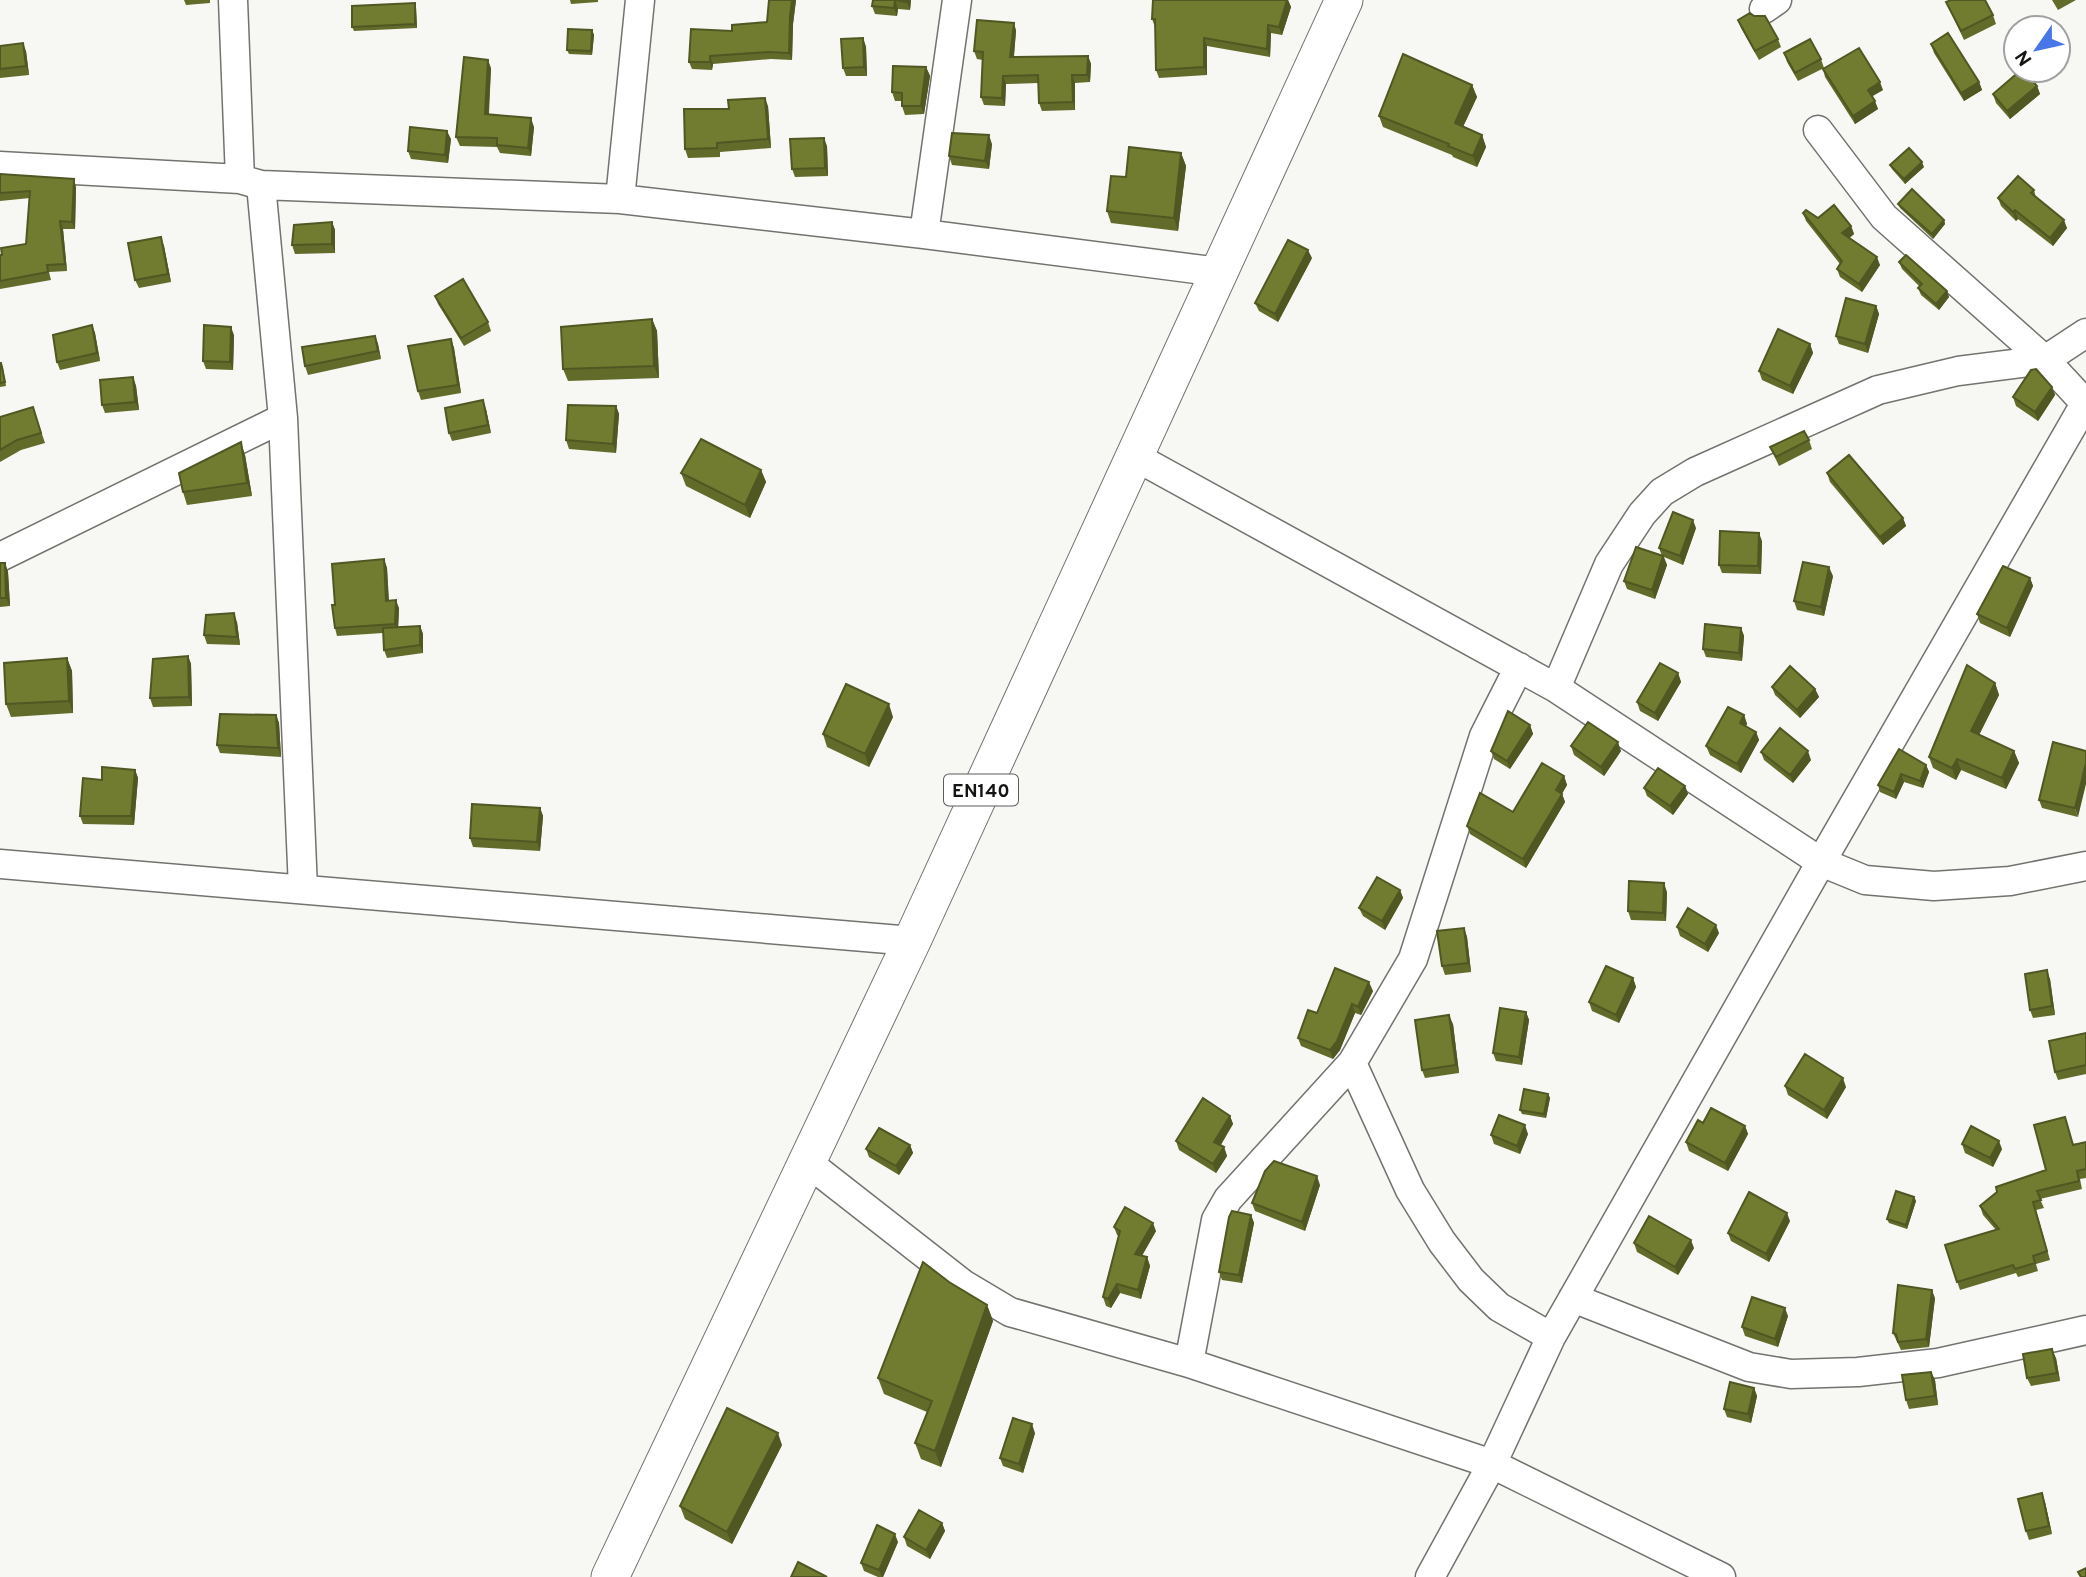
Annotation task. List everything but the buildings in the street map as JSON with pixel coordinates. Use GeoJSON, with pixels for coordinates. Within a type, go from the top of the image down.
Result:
{"type":"FeatureCollection","features":[{"type":"Feature","properties":{"kind":"main road","name":"EN140"},"geometry":{"type":"LineString","coordinates":[[610,1577],[912,941],[1344,0]]}},
{"type":"Feature","properties":{"kind":"street"},"geometry":{"type":"LineString","coordinates":[[233,0],[250,182],[283,418],[303,890]]}},
{"type":"Feature","properties":{"kind":"street"},"geometry":{"type":"LineString","coordinates":[[620,199],[640,0]]}},
{"type":"Feature","properties":{"kind":"street"},"geometry":{"type":"LineString","coordinates":[[924,234],[957,0]]}},
{"type":"Feature","properties":{"kind":"street"},"geometry":{"type":"LineString","coordinates":[[1430,1577],[1492,1464],[1551,1337],[2086,403],[2045,360],[1884,217],[1818,130]]}},
{"type":"Feature","properties":{"kind":"street"},"geometry":{"type":"LineString","coordinates":[[0,166],[250,182],[620,199],[1219,272]]}},
{"type":"Feature","properties":{"kind":"street"},"geometry":{"type":"LineString","coordinates":[[1556,688],[1609,564],[1642,514],[1662,492],[1695,472],[1878,390],[1958,371],[2045,360],[2086,333]]}},
{"type":"Feature","properties":{"kind":"street"},"geometry":{"type":"LineString","coordinates":[[0,557],[283,418]]}},
{"type":"Feature","properties":{"kind":"street"},"geometry":{"type":"LineString","coordinates":[[1134,456],[1556,688],[1821,862],[1864,880],[1934,886],[2010,881],[2086,866]]}},
{"type":"Feature","properties":{"kind":"street"},"geometry":{"type":"LineString","coordinates":[[1189,1363],[1216,1220],[1228,1199],[1352,1063],[1413,959],[1485,736],[1519,667]]}},
{"type":"Feature","properties":{"kind":"street"},"geometry":{"type":"LineString","coordinates":[[0,864],[912,941]]}},
{"type":"Feature","properties":{"kind":"street"},"geometry":{"type":"LineString","coordinates":[[1352,1063],[1410,1189],[1442,1242],[1471,1280],[1499,1307],[1551,1337]]}},
{"type":"Feature","properties":{"kind":"street"},"geometry":{"type":"LineString","coordinates":[[807,1162],[963,1284],[1010,1312],[1189,1363],[1492,1464],[1721,1577]]}},
{"type":"Feature","properties":{"kind":"street"},"geometry":{"type":"LineString","coordinates":[[1573,1298],[1749,1367],[1791,1374],[1858,1372],[1938,1363],[2086,1330]]}}]}
